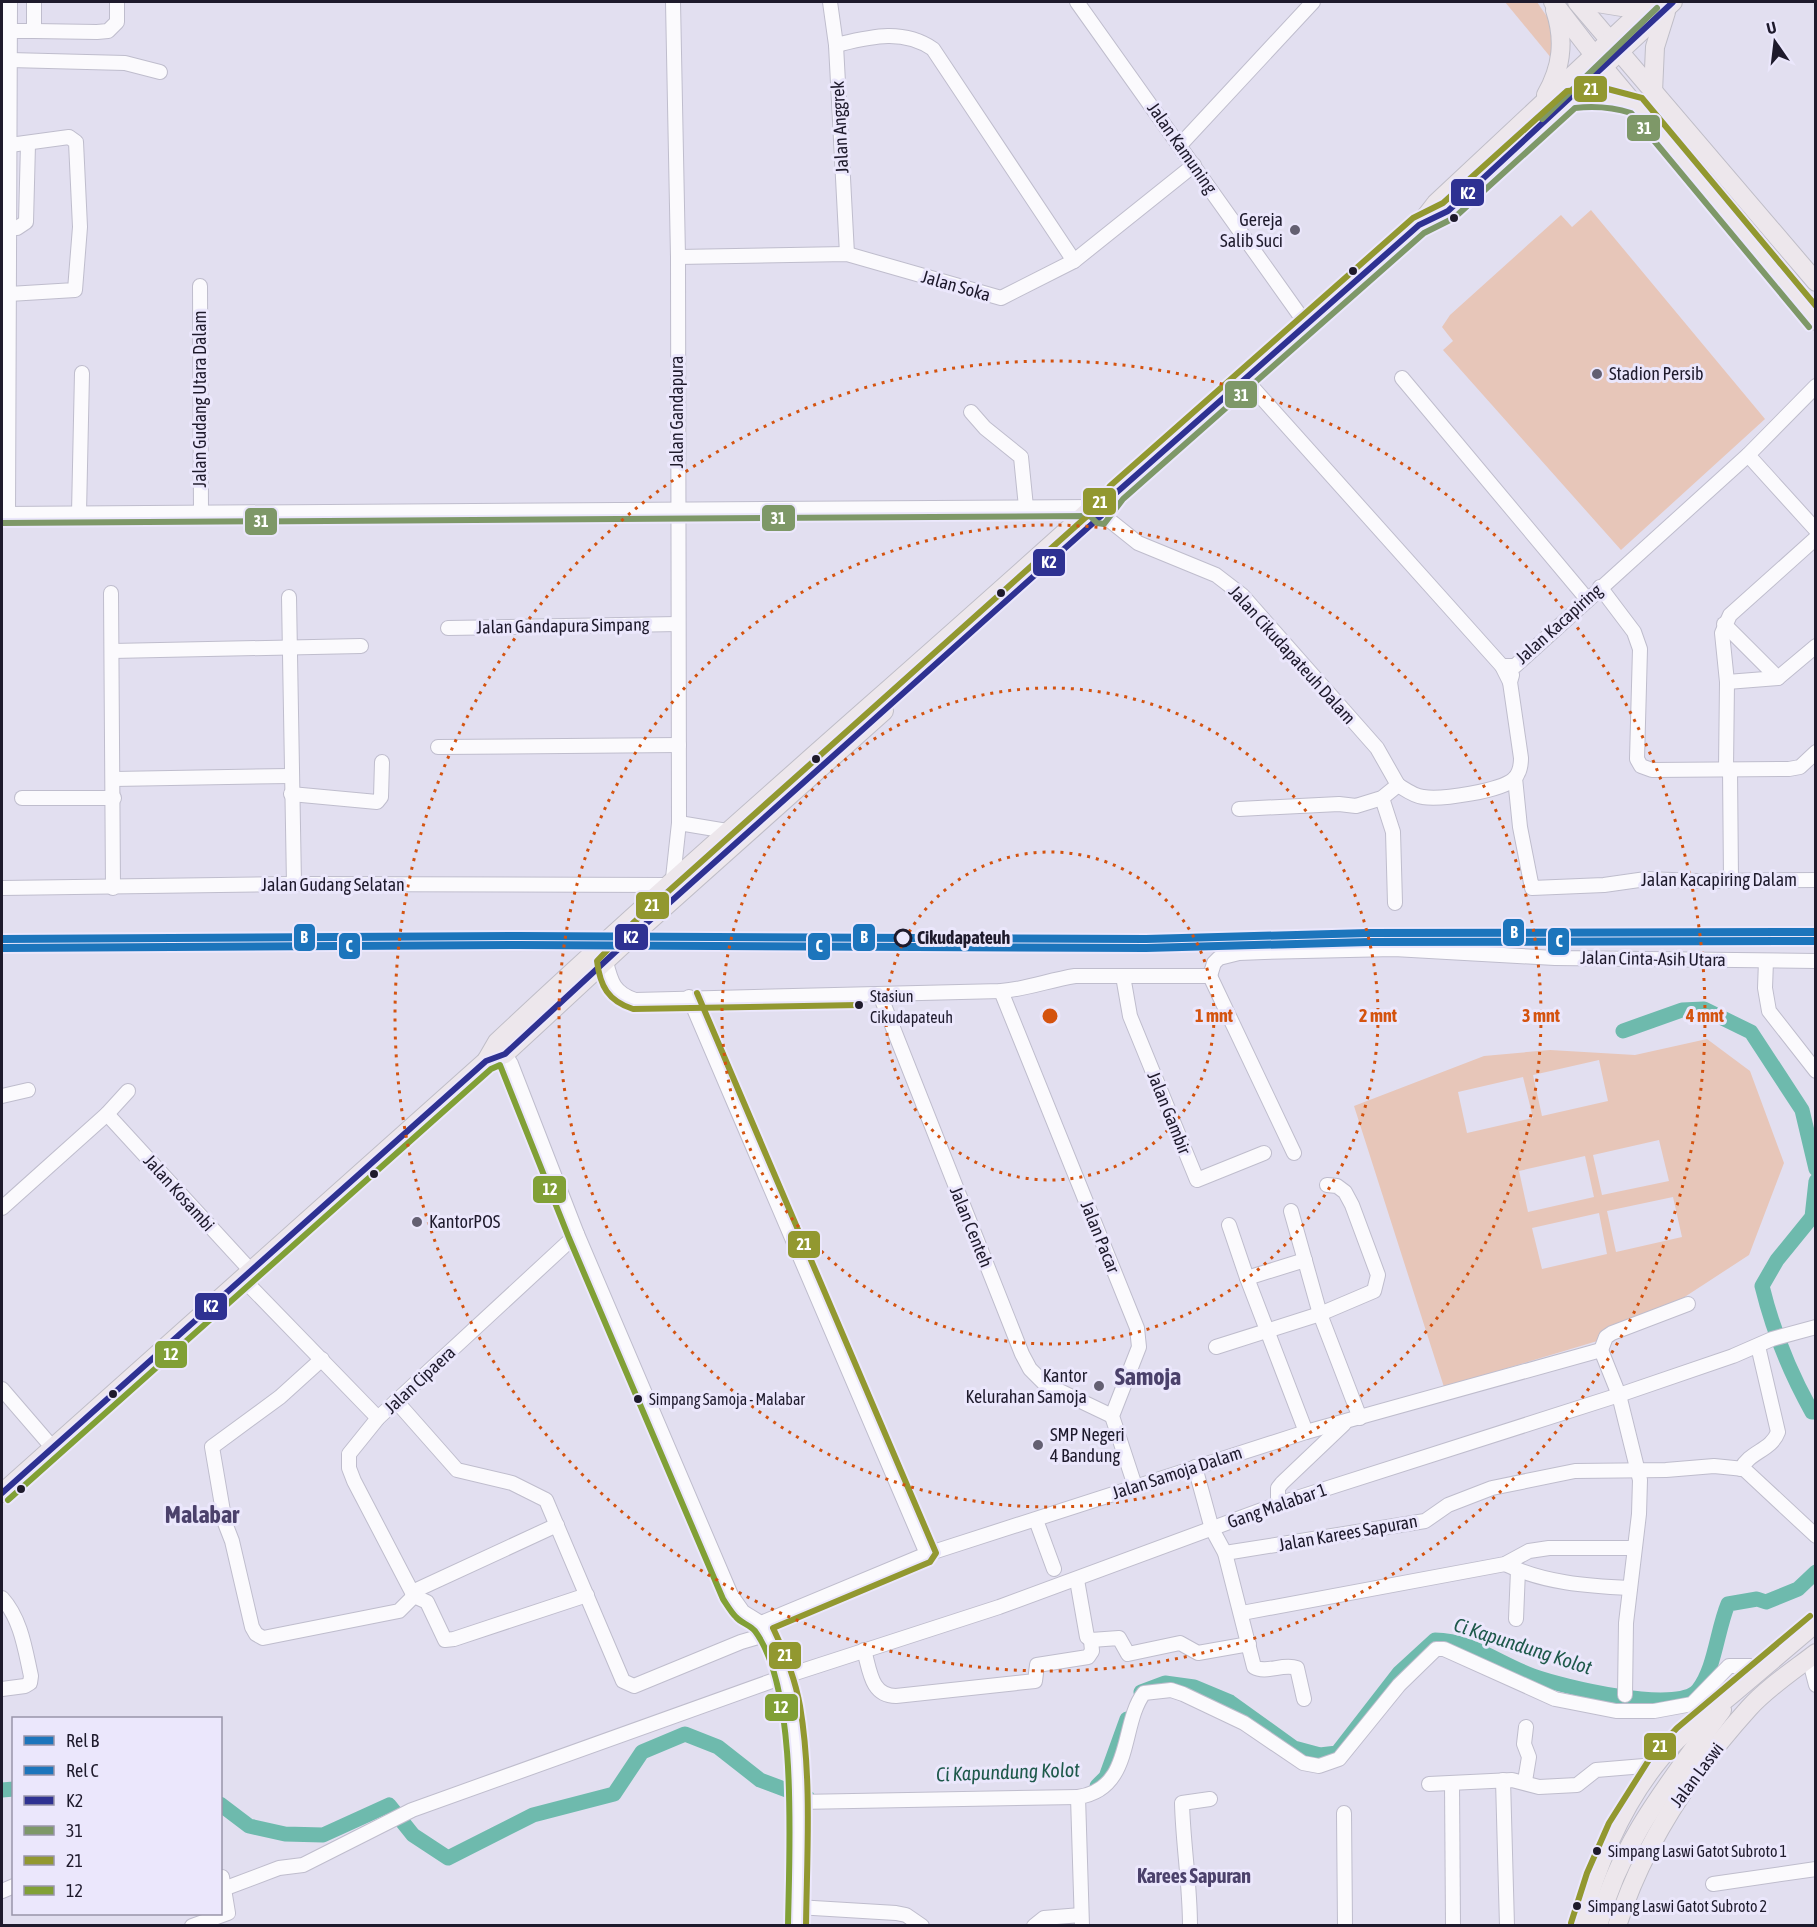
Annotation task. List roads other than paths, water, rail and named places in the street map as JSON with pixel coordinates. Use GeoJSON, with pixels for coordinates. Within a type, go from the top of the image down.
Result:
{"type":"FeatureCollection","features":[{"type":"Feature","properties":{"kind":"main road"},"geometry":{"type":"LineString","coordinates":[[1553,2],[1599,61],[1815,321]]}},
{"type":"Feature","properties":{"kind":"main road"},"geometry":{"type":"LineString","coordinates":[[1536,112],[1555,79],[1561,54],[1561,28],[1553,2]]}},
{"type":"Feature","properties":{"kind":"main road"},"geometry":{"type":"LineString","coordinates":[[1577,2],[1815,282]]}},
{"type":"Feature","properties":{"kind":"main road"},"geometry":{"type":"LineString","coordinates":[[1591,2],[1622,7],[1644,2]]}},
{"type":"Feature","properties":{"kind":"main road"},"geometry":{"type":"LineString","coordinates":[[2,1494],[486,1061],[606,962],[1116,493],[1419,225],[1436,203],[1536,112],[1599,61],[1664,3]]}},
{"type":"Feature","properties":{"kind":"main road"},"geometry":{"type":"LineString","coordinates":[[1653,92],[1654,47],[1664,3]]}},
{"type":"Feature","properties":{"kind":"main road"},"geometry":{"type":"LineString","coordinates":[[1419,225],[1448,211],[1570,99],[1599,61]]}},
{"type":"Feature","properties":{"kind":"main road"},"geometry":{"type":"LineString","coordinates":[[1570,99],[1603,97],[1636,105]]}},
{"type":"Feature","properties":{"kind":"main road"},"geometry":{"type":"LineString","coordinates":[[501,1048],[669,882],[954,641]]}},
{"type":"Feature","properties":{"kind":"main road","name":"Jalan Laswi"},"geometry":{"type":"LineString","coordinates":[[1580,1926],[1608,1847],[1649,1766],[1815,1623]]}},
{"type":"Feature","properties":{"kind":"main road","name":"Jalan Laswi"},"geometry":{"type":"LineString","coordinates":[[1617,1926],[1640,1868],[1664,1820],[1701,1767],[1750,1707],[1812,1655]]}},
{"type":"Feature","properties":{"kind":"main road"},"geometry":{"type":"LineString","coordinates":[[1598,1926],[1610,1885],[1626,1847],[1736,1691]]}},
{"type":"Feature","properties":{"kind":"main road"},"geometry":{"type":"LineString","coordinates":[[1685,1761],[1750,1707]]}},
{"type":"Feature","properties":{"kind":"street"},"geometry":{"type":"LineString","coordinates":[[10,2],[9,294],[5,514],[1026,507],[1098,511]]}},
{"type":"Feature","properties":{"kind":"street"},"geometry":{"type":"LineString","coordinates":[[34,2],[34,31]]}},
{"type":"Feature","properties":{"kind":"street"},"geometry":{"type":"LineString","coordinates":[[10,31],[108,31],[117,22],[117,2]]}},
{"type":"Feature","properties":{"kind":"street","name":"Jalan Gandapura"},"geometry":{"type":"LineString","coordinates":[[669,882],[679,823],[678,257],[673,2]]}},
{"type":"Feature","properties":{"kind":"street","name":"Jalan Anggrek"},"geometry":{"type":"LineString","coordinates":[[831,2],[836,45],[847,254]]}},
{"type":"Feature","properties":{"kind":"street","name":"Jalan Kamuning"},"geometry":{"type":"LineString","coordinates":[[1077,2],[1306,324]]}},
{"type":"Feature","properties":{"kind":"street"},"geometry":{"type":"LineString","coordinates":[[1180,144],[1310,3]]}},
{"type":"Feature","properties":{"kind":"street"},"geometry":{"type":"LineString","coordinates":[[836,45],[880,36],[898,36],[915,39],[933,49],[1074,261]]}},
{"type":"Feature","properties":{"kind":"street"},"geometry":{"type":"LineString","coordinates":[[10,60],[125,63],[160,72]]}},
{"type":"Feature","properties":{"kind":"street"},"geometry":{"type":"LineString","coordinates":[[9,294],[68,293],[76,287],[80,227],[76,142],[69,137],[10,145]]}},
{"type":"Feature","properties":{"kind":"street"},"geometry":{"type":"LineString","coordinates":[[9,228],[17,228],[26,222],[28,144]]}},
{"type":"Feature","properties":{"kind":"street","name":"Jalan Soka"},"geometry":{"type":"LineString","coordinates":[[678,257],[847,254],[1001,298],[1074,261],[1194,165]]}},
{"type":"Feature","properties":{"kind":"street","name":"Jalan Gudang Utara Dalam"},"geometry":{"type":"LineString","coordinates":[[200,286],[201,513]]}},
{"type":"Feature","properties":{"kind":"street"},"geometry":{"type":"LineString","coordinates":[[79,513],[82,372]]}},
{"type":"Feature","properties":{"kind":"street"},"geometry":{"type":"LineString","coordinates":[[1402,378],[1587,599]]}},
{"type":"Feature","properties":{"kind":"street","name":"Jalan Kacapiring"},"geometry":{"type":"LineString","coordinates":[[1245,379],[1509,666],[1748,455],[1815,386]]}},
{"type":"Feature","properties":{"kind":"street"},"geometry":{"type":"LineString","coordinates":[[971,412],[985,428],[1021,457],[1026,507]]}},
{"type":"Feature","properties":{"kind":"street"},"geometry":{"type":"LineString","coordinates":[[1748,455],[1815,530]]}},
{"type":"Feature","properties":{"kind":"street","name":"Jalan Cikudapateuh Dalam"},"geometry":{"type":"LineString","coordinates":[[1098,511],[1138,543],[1216,575],[1242,595],[1377,748],[1398,785]]}},
{"type":"Feature","properties":{"kind":"street"},"geometry":{"type":"LineString","coordinates":[[1731,879],[1727,682],[1722,643],[1725,624],[1730,615],[1815,538]]}},
{"type":"Feature","properties":{"kind":"street"},"geometry":{"type":"LineString","coordinates":[[1600,587],[1638,640],[1640,660],[1637,759],[1641,766],[1652,770],[1789,769],[1800,766],[1815,753]]}},
{"type":"Feature","properties":{"kind":"street"},"geometry":{"type":"LineString","coordinates":[[111,593],[113,888]]}},
{"type":"Feature","properties":{"kind":"street"},"geometry":{"type":"LineString","coordinates":[[289,597],[290,776],[294,884]]}},
{"type":"Feature","properties":{"kind":"street","name":"Jalan Gandapura Simpang"},"geometry":{"type":"LineString","coordinates":[[448,628],[678,624]]}},
{"type":"Feature","properties":{"kind":"street"},"geometry":{"type":"LineString","coordinates":[[1725,624],[1778,678]]}},
{"type":"Feature","properties":{"kind":"street"},"geometry":{"type":"LineString","coordinates":[[1727,682],[1778,678],[1815,645]]}},
{"type":"Feature","properties":{"kind":"street"},"geometry":{"type":"LineString","coordinates":[[112,651],[361,646]]}},
{"type":"Feature","properties":{"kind":"street"},"geometry":{"type":"LineString","coordinates":[[1239,809],[1339,804],[1356,806],[1382,798],[1398,785],[1422,798],[1491,789],[1507,784],[1515,778],[1521,768],[1509,666]]}},
{"type":"Feature","properties":{"kind":"street"},"geometry":{"type":"LineString","coordinates":[[438,747],[679,745]]}},
{"type":"Feature","properties":{"kind":"street"},"geometry":{"type":"LineString","coordinates":[[291,794],[377,802],[381,797],[382,762]]}},
{"type":"Feature","properties":{"kind":"street"},"geometry":{"type":"LineString","coordinates":[[114,779],[290,776]]}},
{"type":"Feature","properties":{"kind":"street","name":"Jalan Kacapiring Dalam"},"geometry":{"type":"LineString","coordinates":[[1515,778],[1520,827],[1532,888],[1604,885],[1623,881],[1815,880]]}},
{"type":"Feature","properties":{"kind":"street"},"geometry":{"type":"LineString","coordinates":[[22,798],[114,798]]}},
{"type":"Feature","properties":{"kind":"street"},"geometry":{"type":"LineString","coordinates":[[1382,798],[1393,832],[1395,903]]}},
{"type":"Feature","properties":{"kind":"street"},"geometry":{"type":"LineString","coordinates":[[679,823],[727,831]]}},
{"type":"Feature","properties":{"kind":"street","name":"Jalan Gudang Selatan"},"geometry":{"type":"LineString","coordinates":[[2,888],[669,882]]}},
{"type":"Feature","properties":{"kind":"street","name":"Jalan Cinta-Asih Utara"},"geometry":{"type":"LineString","coordinates":[[1210,976],[1214,963],[1219,958],[1239,953],[1401,950],[1555,958],[1815,961]]}},
{"type":"Feature","properties":{"kind":"street"},"geometry":{"type":"LineString","coordinates":[[1766,961],[1765,988],[1768,1011],[1815,1071]]}},
{"type":"Feature","properties":{"kind":"street"},"geometry":{"type":"LineString","coordinates":[[606,962],[612,986],[622,996],[635,1000],[1001,991],[1027,989],[1066,977],[1210,976],[1294,1153]]}},
{"type":"Feature","properties":{"kind":"street","name":"Jalan Gambir"},"geometry":{"type":"LineString","coordinates":[[1124,976],[1130,1016],[1197,1180],[1264,1153]]}},
{"type":"Feature","properties":{"kind":"street","name":"Jalan Pacar"},"geometry":{"type":"LineString","coordinates":[[1001,991],[1137,1328],[1139,1347],[1112,1416]]}},
{"type":"Feature","properties":{"kind":"street","name":"Jalan Centeh"},"geometry":{"type":"LineString","coordinates":[[880,995],[1030,1369],[1045,1384],[1112,1416]]}},
{"type":"Feature","properties":{"kind":"street"},"geometry":{"type":"LineString","coordinates":[[689,997],[927,1554]]}},
{"type":"Feature","properties":{"kind":"street"},"geometry":{"type":"LineString","coordinates":[[501,1048],[577,1234],[731,1595],[743,1612],[763,1629],[779,1662],[791,1707],[797,1770],[797,1926]]}},
{"type":"Feature","properties":{"kind":"street"},"geometry":{"type":"LineString","coordinates":[[2,1096],[28,1090]]}},
{"type":"Feature","properties":{"kind":"street"},"geometry":{"type":"LineString","coordinates":[[2,1209],[107,1114],[128,1091]]}},
{"type":"Feature","properties":{"kind":"street","name":"Jalan Kosambi"},"geometry":{"type":"LineString","coordinates":[[107,1114],[247,1275]]}},
{"type":"Feature","properties":{"kind":"street"},"geometry":{"type":"LineString","coordinates":[[1216,1347],[1320,1314],[1374,1291],[1378,1284],[1378,1275],[1352,1205],[1345,1192],[1328,1185]]}},
{"type":"Feature","properties":{"kind":"street"},"geometry":{"type":"LineString","coordinates":[[1291,1211],[1320,1314],[1360,1418]]}},
{"type":"Feature","properties":{"kind":"street"},"geometry":{"type":"LineString","coordinates":[[1229,1225],[1266,1331],[1306,1432]]}},
{"type":"Feature","properties":{"kind":"street","name":"Jalan Cipaera"},"geometry":{"type":"LineString","coordinates":[[247,1275],[378,1418],[577,1234]]}},
{"type":"Feature","properties":{"kind":"street"},"geometry":{"type":"LineString","coordinates":[[1247,1278],[1305,1260]]}},
{"type":"Feature","properties":{"kind":"street"},"geometry":{"type":"LineString","coordinates":[[1625,1695],[1626,1623],[1640,1480],[1619,1395],[1601,1350],[1606,1337],[1612,1333],[1688,1304]]}},
{"type":"Feature","properties":{"kind":"street","name":"Gang Malabar 1"},"geometry":{"type":"LineString","coordinates":[[192,1926],[228,1913],[224,1882],[279,1868],[303,1865],[390,1819],[412,1810],[783,1677],[1077,1580],[1278,1504],[1619,1395],[1772,1339],[1815,1327]]}},
{"type":"Feature","properties":{"kind":"street"},"geometry":{"type":"LineString","coordinates":[[1758,1346],[1779,1432],[1774,1442],[1746,1459],[1741,1469],[1752,1475],[1815,1536]]}},
{"type":"Feature","properties":{"kind":"street","name":"Jalan Samoja Dalam"},"geometry":{"type":"LineString","coordinates":[[396,1401],[451,1466],[465,1474],[512,1483],[539,1494],[546,1500],[623,1681],[634,1686],[741,1642],[763,1629],[927,1554],[1306,1432],[1601,1350]]}},
{"type":"Feature","properties":{"kind":"street"},"geometry":{"type":"LineString","coordinates":[[322,1359],[280,1397],[212,1447],[225,1523],[232,1541],[252,1627],[263,1638],[399,1611],[413,1594],[558,1525]]}},
{"type":"Feature","properties":{"kind":"street"},"geometry":{"type":"LineString","coordinates":[[2,1389],[52,1447]]}},
{"type":"Feature","properties":{"kind":"street"},"geometry":{"type":"LineString","coordinates":[[1112,1416],[1135,1486]]}},
{"type":"Feature","properties":{"kind":"street"},"geometry":{"type":"LineString","coordinates":[[378,1418],[349,1455],[349,1468],[413,1594],[428,1602],[443,1637],[448,1641],[587,1595]]}},
{"type":"Feature","properties":{"kind":"street"},"geometry":{"type":"LineString","coordinates":[[1278,1504],[1278,1488],[1282,1483],[1345,1422]]}},
{"type":"Feature","properties":{"kind":"street","name":"Jalan Karees Sapuran"},"geometry":{"type":"LineString","coordinates":[[1225,1553],[1425,1521],[1449,1505],[1492,1488],[1564,1473],[1594,1469],[1636,1471],[1714,1466],[1741,1469]]}},
{"type":"Feature","properties":{"kind":"street"},"geometry":{"type":"LineString","coordinates":[[1195,1467],[1212,1529],[1225,1553],[1256,1669],[1290,1666],[1297,1668],[1304,1699]]}},
{"type":"Feature","properties":{"kind":"street"},"geometry":{"type":"LineString","coordinates":[[1036,1520],[1054,1569]]}},
{"type":"Feature","properties":{"kind":"street"},"geometry":{"type":"LineString","coordinates":[[1511,1567],[1529,1551],[1549,1548],[1634,1548]]}},
{"type":"Feature","properties":{"kind":"street"},"geometry":{"type":"LineString","coordinates":[[1511,1567],[1516,1619]]}},
{"type":"Feature","properties":{"kind":"street"},"geometry":{"type":"LineString","coordinates":[[1242,1613],[1511,1567],[1565,1582],[1630,1588]]}},
{"type":"Feature","properties":{"kind":"street"},"geometry":{"type":"LineString","coordinates":[[864,1650],[878,1690],[885,1696],[1035,1681],[1037,1665],[1088,1657],[1092,1651],[1091,1640],[1084,1632],[1077,1580]]}},
{"type":"Feature","properties":{"kind":"street"},"geometry":{"type":"LineString","coordinates":[[2,1598],[9,1606],[19,1627],[31,1676],[30,1683],[25,1686],[2,1689]]}},
{"type":"Feature","properties":{"kind":"street"},"geometry":{"type":"LineString","coordinates":[[1091,1640],[1119,1638],[1125,1652],[1133,1654],[1180,1643],[1198,1653],[1249,1644]]}},
{"type":"Feature","properties":{"kind":"street"},"geometry":{"type":"LineString","coordinates":[[798,1803],[1078,1797],[1090,1794],[1109,1780],[1127,1746],[1139,1700],[1144,1693],[1156,1690],[1183,1694],[1244,1723],[1303,1763],[1319,1766],[1339,1759],[1399,1685],[1436,1649],[1444,1649],[1555,1699],[1616,1711],[1654,1711],[1692,1704],[1729,1666],[1764,1666]]}},
{"type":"Feature","properties":{"kind":"street"},"geometry":{"type":"LineString","coordinates":[[1812,1655],[1815,1685]]}},
{"type":"Feature","properties":{"kind":"street"},"geometry":{"type":"LineString","coordinates":[[1525,1781],[1529,1757],[1524,1744],[1526,1727]]}},
{"type":"Feature","properties":{"kind":"street"},"geometry":{"type":"LineString","coordinates":[[1430,1784],[1503,1780],[1525,1781],[1534,1786],[1577,1785],[1596,1770],[1649,1766]]}},
{"type":"Feature","properties":{"kind":"street"},"geometry":{"type":"LineString","coordinates":[[1503,1780],[1507,1926]]}},
{"type":"Feature","properties":{"kind":"street"},"geometry":{"type":"LineString","coordinates":[[1452,1783],[1453,1926]]}},
{"type":"Feature","properties":{"kind":"street"},"geometry":{"type":"LineString","coordinates":[[1034,1926],[1044,1918],[1082,1920],[1078,1797]]}},
{"type":"Feature","properties":{"kind":"street"},"geometry":{"type":"LineString","coordinates":[[1190,1926],[1190,1888],[1184,1847],[1182,1803],[1210,1799]]}},
{"type":"Feature","properties":{"kind":"street"},"geometry":{"type":"LineString","coordinates":[[1344,1813],[1345,1926]]}},
{"type":"Feature","properties":{"kind":"street"},"geometry":{"type":"LineString","coordinates":[[1713,1884],[1815,1869]]}},
{"type":"Feature","properties":{"kind":"street"},"geometry":{"type":"LineString","coordinates":[[797,1907],[896,1913],[906,1915],[922,1926]]}},
{"type":"Feature","properties":{"kind":"waterway"},"geometry":{"type":"LineString","coordinates":[[1623,1031],[1682,1010],[1704,1009],[1751,1032],[1802,1110],[1816,1169]]}},
{"type":"Feature","properties":{"kind":"waterway"},"geometry":{"type":"LineString","coordinates":[[1816,1181],[1812,1217],[1777,1260],[1762,1286],[1771,1319],[1789,1366],[1812,1412],[1816,1412]]}},
{"type":"Feature","properties":{"kind":"waterway","name":"Ci Kapundung Kolot"},"geometry":{"type":"LineString","coordinates":[[1141,1692],[1165,1683],[1194,1687],[1230,1702],[1294,1748],[1320,1755],[1337,1753],[1399,1673],[1435,1640],[1473,1648],[1533,1676],[1568,1686],[1644,1699],[1667,1700],[1686,1697],[1698,1690],[1704,1681],[1728,1604],[1757,1599],[1766,1602],[1798,1589],[1816,1572]]}},
{"type":"Feature","properties":{"kind":"waterway","name":"Ci Kapundung Kolot"},"geometry":{"type":"LineString","coordinates":[[1097,1786],[1106,1777],[1127,1719]]}},
{"type":"Feature","properties":{"kind":"waterway","name":"Ci Kapundung Kolot"},"geometry":{"type":"LineString","coordinates":[[222,1806],[249,1826],[285,1834],[323,1835],[389,1805],[413,1835],[448,1858],[533,1815],[614,1794],[642,1752],[685,1734],[718,1747],[760,1780],[808,1798]]}},
{"type":"Feature","properties":{"kind":"waterway","name":"Ci Kapundung Kolot"},"geometry":{"type":"LineString","coordinates":[[2,1790],[12,1789]]}},
{"type":"Feature","properties":{"kind":"rail line","name":"B"},"geometry":{"type":"LineString","coordinates":[[2,939],[520,936],[1146,939],[1368,933],[1816,932]]}},
{"type":"Feature","properties":{"kind":"rail line","name":"C"},"geometry":{"type":"LineString","coordinates":[[2,948],[520,945],[1146,948],[1368,942],[1816,941]]}},
{"type":"Feature","properties":{"kind":"place","name":"Gereja Salib Suci"},"geometry":{"type":"Point","coordinates":[1295,230]}},
{"type":"Feature","properties":{"kind":"place","name":"Stadion Persib"},"geometry":{"type":"Point","coordinates":[1597,374]}},
{"type":"Feature","properties":{"kind":"place","name":"Cikudapateuh"},"geometry":{"type":"Point","coordinates":[903,938]}},
{"type":"Feature","properties":{"kind":"place","name":"Stasiun Cikudapateuh"},"geometry":{"type":"Point","coordinates":[859,1005]}},
{"type":"Feature","properties":{"kind":"place","name":"KantorPOS"},"geometry":{"type":"Point","coordinates":[417,1222]}},
{"type":"Feature","properties":{"kind":"place","name":"Kantor Kelurahan Samoja"},"geometry":{"type":"Point","coordinates":[1099,1386]}},
{"type":"Feature","properties":{"kind":"place","name":"Simpang Samoja - Malabar"},"geometry":{"type":"Point","coordinates":[638,1399]}},
{"type":"Feature","properties":{"kind":"place","name":"SMP Negeri 4 Bandung"},"geometry":{"type":"Point","coordinates":[1038,1445]}},
{"type":"Feature","properties":{"kind":"place","name":"Simpang Laswi Gatot Subroto 1"},"geometry":{"type":"Point","coordinates":[1597,1851]}},
{"type":"Feature","properties":{"kind":"place","name":"Simpang Laswi Gatot Subroto 2"},"geometry":{"type":"Point","coordinates":[1577,1906]}},
{"type":"Feature","properties":{"kind":"district","name":"Samoja"},"geometry":{"type":"Point","coordinates":[1148,1377]}},
{"type":"Feature","properties":{"kind":"district","name":"Malabar"},"geometry":{"type":"Point","coordinates":[202,1515]}},
{"type":"Feature","properties":{"kind":"district","name":"Karees Sapuran"},"geometry":{"type":"Point","coordinates":[1194,1876]}}]}
